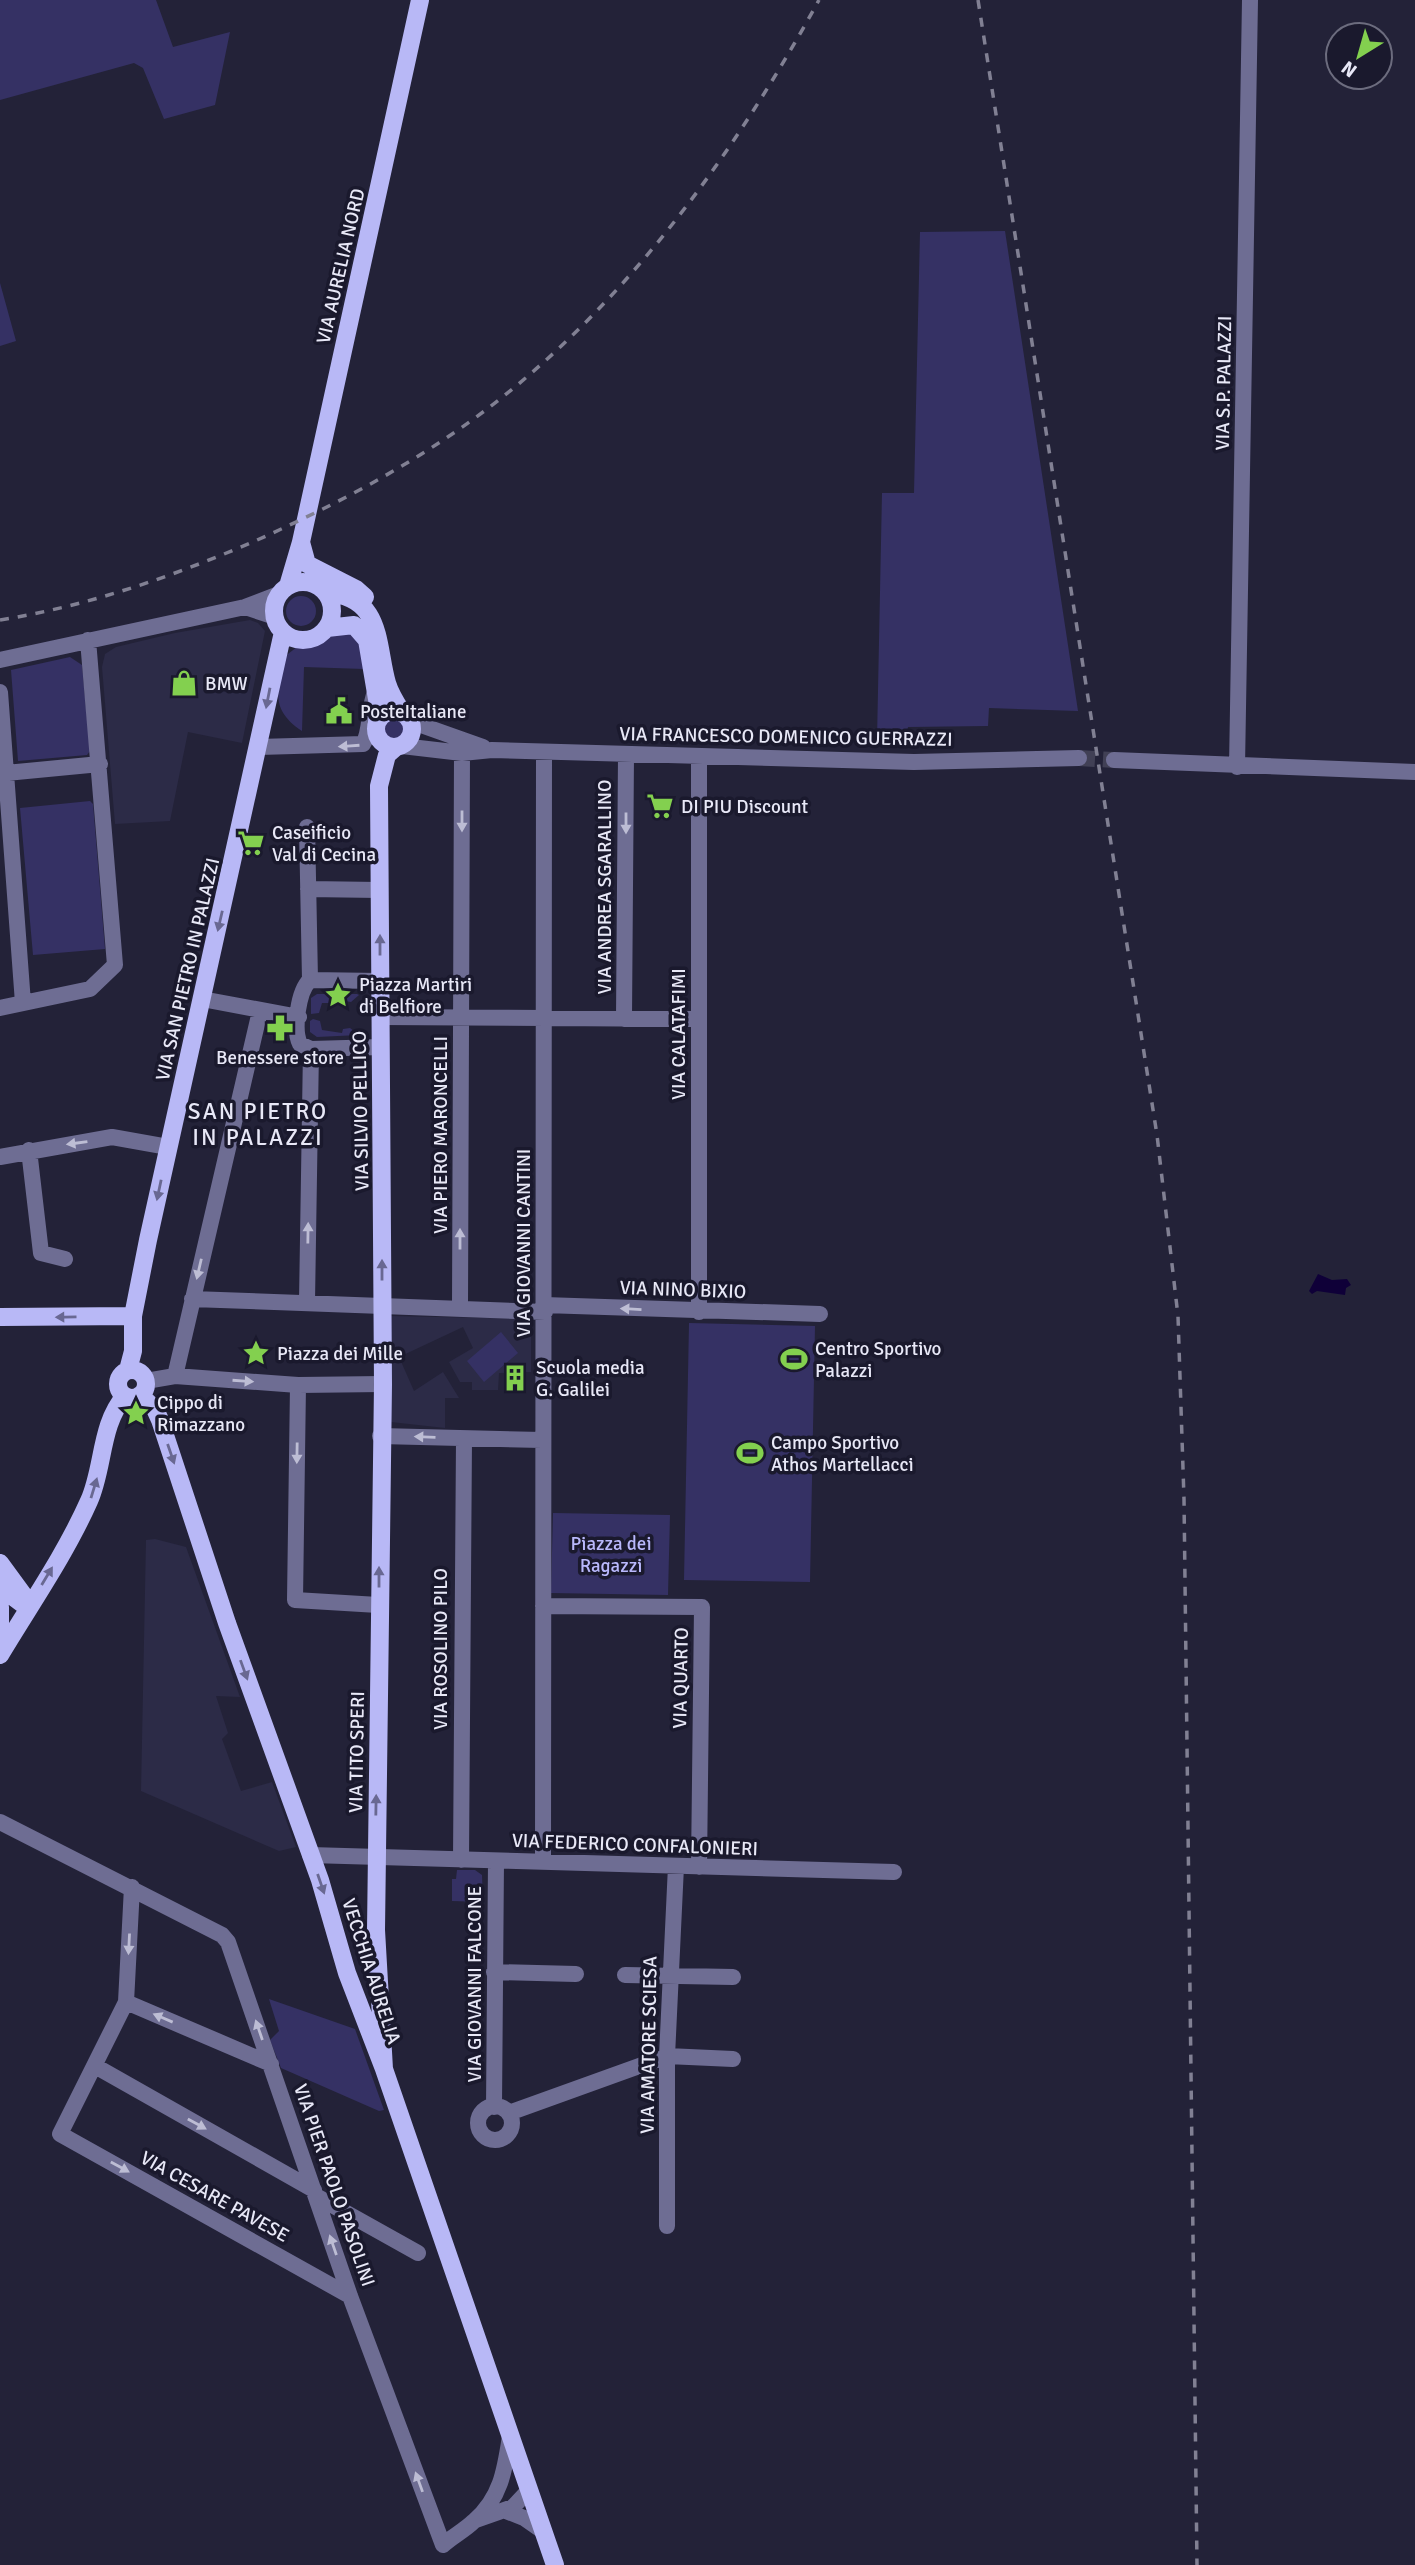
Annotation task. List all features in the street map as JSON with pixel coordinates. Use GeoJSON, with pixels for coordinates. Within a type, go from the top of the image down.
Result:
{"type":"FeatureCollection","features":[{"type":"Feature","properties":{"kind":"main road","name":"VIA AURELIA NORD"},"geometry":{"type":"LineString","coordinates":[[284,590],[301,542],[420,0]]}},
{"type":"Feature","properties":{"kind":"main road"},"geometry":{"type":"LineString","coordinates":[[301,542],[307,564],[320,573],[356,589],[369,601],[380,635],[387,682],[412,733],[398,747],[379,740],[375,692],[367,640],[363,633],[354,625],[327,628],[310,639],[291,637],[279,625],[284,590],[304,582],[326,593],[344,596],[361,607],[380,635]]}},
{"type":"Feature","properties":{"kind":"main road"},"geometry":{"type":"LineString","coordinates":[[326,593],[332,611],[327,628]]}},
{"type":"Feature","properties":{"kind":"main road","name":"VIA SAN PIETRO IN PALAZZI"},"geometry":{"type":"LineString","coordinates":[[133,1316],[168,1147],[259,747],[279,625]]}},
{"type":"Feature","properties":{"kind":"main road"},"geometry":{"type":"LineString","coordinates":[[377,722],[390,711],[405,714]]}},
{"type":"Feature","properties":{"kind":"main road","name":"VIA SILVIO PELLICO"},"geometry":{"type":"LineString","coordinates":[[380,1436],[383,1304],[379,786],[387,755],[398,747]]}},
{"type":"Feature","properties":{"kind":"main road"},"geometry":{"type":"LineString","coordinates":[[0,1317],[133,1316],[133,1351],[128,1370],[121,1374],[117,1382],[119,1390],[137,1391]]}},
{"type":"Feature","properties":{"kind":"main road","name":"VECCHIA AURELIA"},"geometry":{"type":"LineString","coordinates":[[128,1370],[139,1371],[137,1391],[155,1409],[160,1420],[227,1623],[338,1935],[347,1973],[384,2068],[555,2565]]}},
{"type":"Feature","properties":{"kind":"main road"},"geometry":{"type":"LineString","coordinates":[[0,1655],[86,1509],[99,1472],[113,1409],[137,1391]]}},
{"type":"Feature","properties":{"kind":"main road","name":"VIA TITO SPERI"},"geometry":{"type":"LineString","coordinates":[[380,1436],[376,1858],[378,1966],[384,2068]]}},
{"type":"Feature","properties":{"kind":"main road"},"geometry":{"type":"LineString","coordinates":[[0,1563],[29,1606]]}},
{"type":"Feature","properties":{"kind":"main road"},"geometry":{"type":"LineString","coordinates":[[0,1587],[29,1606]]}},
{"type":"Feature","properties":{"kind":"main road"},"geometry":{"type":"LineString","coordinates":[[0,1607],[0,1635]]}},
{"type":"Feature","properties":{"kind":"main road"},"geometry":{"type":"LineString","coordinates":[[347,1973],[367,1980],[378,1966]]}},
{"type":"Feature","properties":{"kind":"street","name":"VIA S.P. PALAZZI"},"geometry":{"type":"LineString","coordinates":[[1237,767],[1250,0]]}},
{"type":"Feature","properties":{"kind":"street"},"geometry":{"type":"LineString","coordinates":[[0,660],[245,607],[284,590]]}},
{"type":"Feature","properties":{"kind":"street"},"geometry":{"type":"LineString","coordinates":[[245,607],[279,625]]}},
{"type":"Feature","properties":{"kind":"street"},"geometry":{"type":"LineString","coordinates":[[0,1008],[90,989],[115,965],[88,640]]}},
{"type":"Feature","properties":{"kind":"street"},"geometry":{"type":"LineString","coordinates":[[0,692],[23,1003]]}},
{"type":"Feature","properties":{"kind":"street"},"geometry":{"type":"LineString","coordinates":[[259,747],[363,744],[367,737],[369,709],[375,692]]}},
{"type":"Feature","properties":{"kind":"street","name":"VIA FRANCESCO DOMENICO GUERRAZZI"},"geometry":{"type":"LineString","coordinates":[[405,714],[421,725],[492,750]]}},
{"type":"Feature","properties":{"kind":"street","name":"VIA FRANCESCO DOMENICO GUERRAZZI"},"geometry":{"type":"LineString","coordinates":[[398,747],[462,753],[492,750],[914,762],[1079,758]]}},
{"type":"Feature","properties":{"kind":"street","name":"VIA GIOVANNI CANTINI"},"geometry":{"type":"LineString","coordinates":[[543,1861],[544,752]]}},
{"type":"Feature","properties":{"kind":"street","name":"VIA PIERO MARONCELLI"},"geometry":{"type":"LineString","coordinates":[[460,1307],[462,753]]}},
{"type":"Feature","properties":{"kind":"street","name":"VIA ANDREA SGARALLINO"},"geometry":{"type":"LineString","coordinates":[[624,1019],[626,755]]}},
{"type":"Feature","properties":{"kind":"street","name":"VIA CALATAFIMI"},"geometry":{"type":"LineString","coordinates":[[699,756],[699,1312]]}},
{"type":"Feature","properties":{"kind":"street"},"geometry":{"type":"LineString","coordinates":[[1114,760],[1415,772]]}},
{"type":"Feature","properties":{"kind":"street"},"geometry":{"type":"LineString","coordinates":[[6,773],[100,764]]}},
{"type":"Feature","properties":{"kind":"street"},"geometry":{"type":"LineString","coordinates":[[307,827],[310,980],[304,987],[298,1040],[311,1049],[381,1047]]}},
{"type":"Feature","properties":{"kind":"street"},"geometry":{"type":"LineString","coordinates":[[308,888],[380,890]]}},
{"type":"Feature","properties":{"kind":"street"},"geometry":{"type":"LineString","coordinates":[[310,980],[380,981]]}},
{"type":"Feature","properties":{"kind":"street"},"geometry":{"type":"LineString","coordinates":[[202,999],[260,1012],[299,1017]]}},
{"type":"Feature","properties":{"kind":"street"},"geometry":{"type":"LineString","coordinates":[[175,1377],[260,1012]]}},
{"type":"Feature","properties":{"kind":"street"},"geometry":{"type":"LineString","coordinates":[[380,1017],[699,1019]]}},
{"type":"Feature","properties":{"kind":"street"},"geometry":{"type":"LineString","coordinates":[[307,1302],[311,1049]]}},
{"type":"Feature","properties":{"kind":"street"},"geometry":{"type":"LineString","coordinates":[[0,1157],[113,1137],[168,1147]]}},
{"type":"Feature","properties":{"kind":"street"},"geometry":{"type":"LineString","coordinates":[[29,1150],[41,1253],[65,1259]]}},
{"type":"Feature","properties":{"kind":"street"},"geometry":{"type":"LineString","coordinates":[[192,1299],[383,1304]]}},
{"type":"Feature","properties":{"kind":"street","name":"VIA NINO BIXIO"},"geometry":{"type":"LineString","coordinates":[[383,1304],[820,1314]]}},
{"type":"Feature","properties":{"kind":"street"},"geometry":{"type":"LineString","coordinates":[[137,1391],[175,1377],[298,1385],[383,1384]]}},
{"type":"Feature","properties":{"kind":"street"},"geometry":{"type":"LineString","coordinates":[[298,1385],[295,1600],[379,1605]]}},
{"type":"Feature","properties":{"kind":"street"},"geometry":{"type":"LineString","coordinates":[[380,1436],[542,1440]]}},
{"type":"Feature","properties":{"kind":"street","name":"VIA ROSOLINO PILO"},"geometry":{"type":"LineString","coordinates":[[461,1860],[464,1438]]}},
{"type":"Feature","properties":{"kind":"street","name":"VIA QUARTO"},"geometry":{"type":"LineString","coordinates":[[543,1606],[702,1607],[699,1867]]}},
{"type":"Feature","properties":{"kind":"street","name":"VIA PIER PAOLO PASOLINI"},"geometry":{"type":"LineString","coordinates":[[0,1822],[132,1887],[226,1938],[349,2295],[443,2545],[476,2520]]}},
{"type":"Feature","properties":{"kind":"street","name":"VIA FEDERICO CONFALONIERI"},"geometry":{"type":"LineString","coordinates":[[310,1855],[894,1871]]}},
{"type":"Feature","properties":{"kind":"street","name":"VIA GIOVANNI FALCONE"},"geometry":{"type":"LineString","coordinates":[[496,1861],[494,1972],[502,2110],[667,2056]]}},
{"type":"Feature","properties":{"kind":"street","name":"VIA AMATORE SCIESA"},"geometry":{"type":"LineString","coordinates":[[667,2226],[667,2056],[676,1866]]}},
{"type":"Feature","properties":{"kind":"street"},"geometry":{"type":"LineString","coordinates":[[132,1887],[126,2002],[94,2067],[418,2253]]}},
{"type":"Feature","properties":{"kind":"street"},"geometry":{"type":"LineString","coordinates":[[494,1972],[576,1974]]}},
{"type":"Feature","properties":{"kind":"street"},"geometry":{"type":"LineString","coordinates":[[625,1975],[733,1977]]}},
{"type":"Feature","properties":{"kind":"street"},"geometry":{"type":"LineString","coordinates":[[126,2002],[271,2064]]}},
{"type":"Feature","properties":{"kind":"street"},"geometry":{"type":"LineString","coordinates":[[667,2056],[733,2059]]}},
{"type":"Feature","properties":{"kind":"street","name":"VIA CESARE PAVESE"},"geometry":{"type":"LineString","coordinates":[[94,2067],[60,2134],[349,2295]]}},
{"type":"Feature","properties":{"kind":"street"},"geometry":{"type":"LineString","coordinates":[[476,2520],[496,2495],[503,2481],[510,2436]]}},
{"type":"Feature","properties":{"kind":"street"},"geometry":{"type":"LineString","coordinates":[[496,2495],[529,2490]]}},
{"type":"Feature","properties":{"kind":"street"},"geometry":{"type":"LineString","coordinates":[[476,2520],[506,2511],[529,2490]]}},
{"type":"Feature","properties":{"kind":"street"},"geometry":{"type":"LineString","coordinates":[[506,2511],[524,2518],[544,2532]]}},
{"type":"Feature","properties":{"kind":"shaded area"},"geometry":{"type":"Polygon","coordinates":[[[250,620],[258,623],[265,631],[242,743],[188,732],[170,821],[115,824],[102,667],[105,654],[116,647],[175,633],[250,620]]]}},
{"type":"Feature","properties":{"kind":"shaded area"},"geometry":{"type":"Polygon","coordinates":[[[1318,1274],[1332,1280],[1347,1279],[1351,1285],[1346,1288],[1345,1295],[1317,1291],[1312,1294],[1309,1291],[1318,1274]]]}},
{"type":"Feature","properties":{"kind":"shaded area"},"geometry":{"type":"Polygon","coordinates":[[[391,1316],[531,1319],[531,1372],[499,1373],[498,1390],[472,1390],[472,1382],[460,1382],[449,1362],[473,1348],[463,1327],[399,1357],[414,1391],[443,1372],[459,1398],[445,1398],[445,1428],[391,1422],[391,1316]]]}},
{"type":"Feature","properties":{"kind":"shaded area"},"geometry":{"type":"Polygon","coordinates":[[[155,1539],[186,1547],[240,1697],[216,1696],[228,1733],[222,1739],[241,1791],[272,1782],[296,1847],[279,1851],[141,1791],[146,1540],[155,1539]]]}},
{"type":"Feature","properties":{"kind":"green space"},"geometry":{"type":"Polygon","coordinates":[[[0,0],[156,0],[173,47],[230,32],[215,105],[164,119],[143,68],[134,63],[0,100],[0,0]]]}},
{"type":"Feature","properties":{"kind":"green space"},"geometry":{"type":"Polygon","coordinates":[[[1005,231],[1078,711],[989,708],[988,726],[908,727],[905,742],[877,740],[882,493],[914,493],[920,232],[1005,231]]]}},
{"type":"Feature","properties":{"kind":"green space"},"geometry":{"type":"Polygon","coordinates":[[[0,283],[16,341],[0,346],[0,283]]]}},
{"type":"Feature","properties":{"kind":"green space"},"geometry":{"type":"Polygon","coordinates":[[[301,596],[312,600],[316,611],[312,622],[301,626],[290,622],[286,611],[290,600],[301,596]]]}},
{"type":"Feature","properties":{"kind":"green space"},"geometry":{"type":"Polygon","coordinates":[[[342,630],[362,638],[364,669],[304,667],[302,731],[284,715],[280,707],[278,689],[284,657],[297,647],[315,645],[342,630]]]}},
{"type":"Feature","properties":{"kind":"green space"},"geometry":{"type":"Polygon","coordinates":[[[70,657],[82,665],[90,751],[87,755],[18,761],[11,670],[70,657]]]}},
{"type":"Feature","properties":{"kind":"green space"},"geometry":{"type":"Polygon","coordinates":[[[394,716],[403,719],[406,728],[403,737],[394,740],[385,737],[382,728],[385,719],[394,716]]]}},
{"type":"Feature","properties":{"kind":"green space"},"geometry":{"type":"Polygon","coordinates":[[[90,801],[93,804],[105,949],[33,955],[20,808],[90,801]]]}},
{"type":"Feature","properties":{"kind":"green space"},"geometry":{"type":"Polygon","coordinates":[[[317,994],[359,995],[351,1002],[333,999],[330,1003],[322,1003],[319,1013],[311,1014],[311,998],[317,994]]]}},
{"type":"Feature","properties":{"kind":"green space"},"geometry":{"type":"Polygon","coordinates":[[[310,1021],[320,1021],[322,1030],[342,1033],[343,1029],[350,1028],[359,1035],[317,1037],[310,1032],[310,1021]]]}},
{"type":"Feature","properties":{"kind":"green space","name":"Campo Sportivo Athos Martellacci"},"geometry":{"type":"Polygon","coordinates":[[[689,1323],[815,1326],[810,1582],[684,1580],[689,1323]]]}},
{"type":"Feature","properties":{"kind":"green space"},"geometry":{"type":"Polygon","coordinates":[[[501,1332],[518,1353],[484,1382],[467,1361],[501,1332]]]}},
{"type":"Feature","properties":{"kind":"green space","name":"Piazza dei Ragazzi"},"geometry":{"type":"Polygon","coordinates":[[[553,1513],[670,1515],[668,1595],[551,1593],[553,1513]]]}},
{"type":"Feature","properties":{"kind":"green space"},"geometry":{"type":"Polygon","coordinates":[[[457,1870],[475,1870],[482,1875],[483,1902],[452,1901],[452,1879],[456,1879],[457,1870]]]}},
{"type":"Feature","properties":{"kind":"green space"},"geometry":{"type":"Polygon","coordinates":[[[269,1999],[355,2029],[384,2110],[379,2111],[281,2068],[270,2040],[279,2031],[269,1999]]]}},
{"type":"Feature","properties":{"kind":"tunnel"},"geometry":{"type":"LineString","coordinates":[[1079,758],[1114,760]]}},
{"type":"Feature","properties":{"kind":"railway"},"geometry":{"type":"LineString","coordinates":[[0,620],[98,598],[193,566],[255,541],[319,511],[412,460],[500,399],[549,357],[595,312],[639,265],[679,215],[754,110],[819,0]]}},
{"type":"Feature","properties":{"kind":"railway"},"geometry":{"type":"LineString","coordinates":[[978,0],[1157,1135],[1178,1316],[1184,1499],[1197,2565]]}},
{"type":"Feature","properties":{"kind":"place","name":"BMW"},"geometry":{"type":"Point","coordinates":[184,683]}},
{"type":"Feature","properties":{"kind":"place","name":"PosteItaliane"},"geometry":{"type":"Point","coordinates":[339,711]}},
{"type":"Feature","properties":{"kind":"place","name":"DI PIU Discount"},"geometry":{"type":"Point","coordinates":[660,806]}},
{"type":"Feature","properties":{"kind":"place","name":"Caseificio Val di Cecina"},"geometry":{"type":"Point","coordinates":[251,843]}},
{"type":"Feature","properties":{"kind":"place","name":"Piazza Martiri di Belfiore"},"geometry":{"type":"Point","coordinates":[338,995]}},
{"type":"Feature","properties":{"kind":"place","name":"Benessere store"},"geometry":{"type":"Point","coordinates":[280,1028]}},
{"type":"Feature","properties":{"kind":"place","name":"Piazza dei Mille"},"geometry":{"type":"Point","coordinates":[256,1353]}},
{"type":"Feature","properties":{"kind":"place","name":"Centro Sportivo Palazzi"},"geometry":{"type":"Point","coordinates":[794,1359]}},
{"type":"Feature","properties":{"kind":"place","name":"Scuola media G. Galilei"},"geometry":{"type":"Point","coordinates":[515,1378]}},
{"type":"Feature","properties":{"kind":"place","name":"Cippo di Rimazzano"},"geometry":{"type":"Point","coordinates":[136,1413]}},
{"type":"Feature","properties":{"kind":"place","name":"Campo Sportivo Athos Martellacci"},"geometry":{"type":"Point","coordinates":[750,1453]}},
{"type":"Feature","properties":{"kind":"district","name":"SAN PIETRO IN PALAZZI"},"geometry":{"type":"Point","coordinates":[258,1124]}}]}
